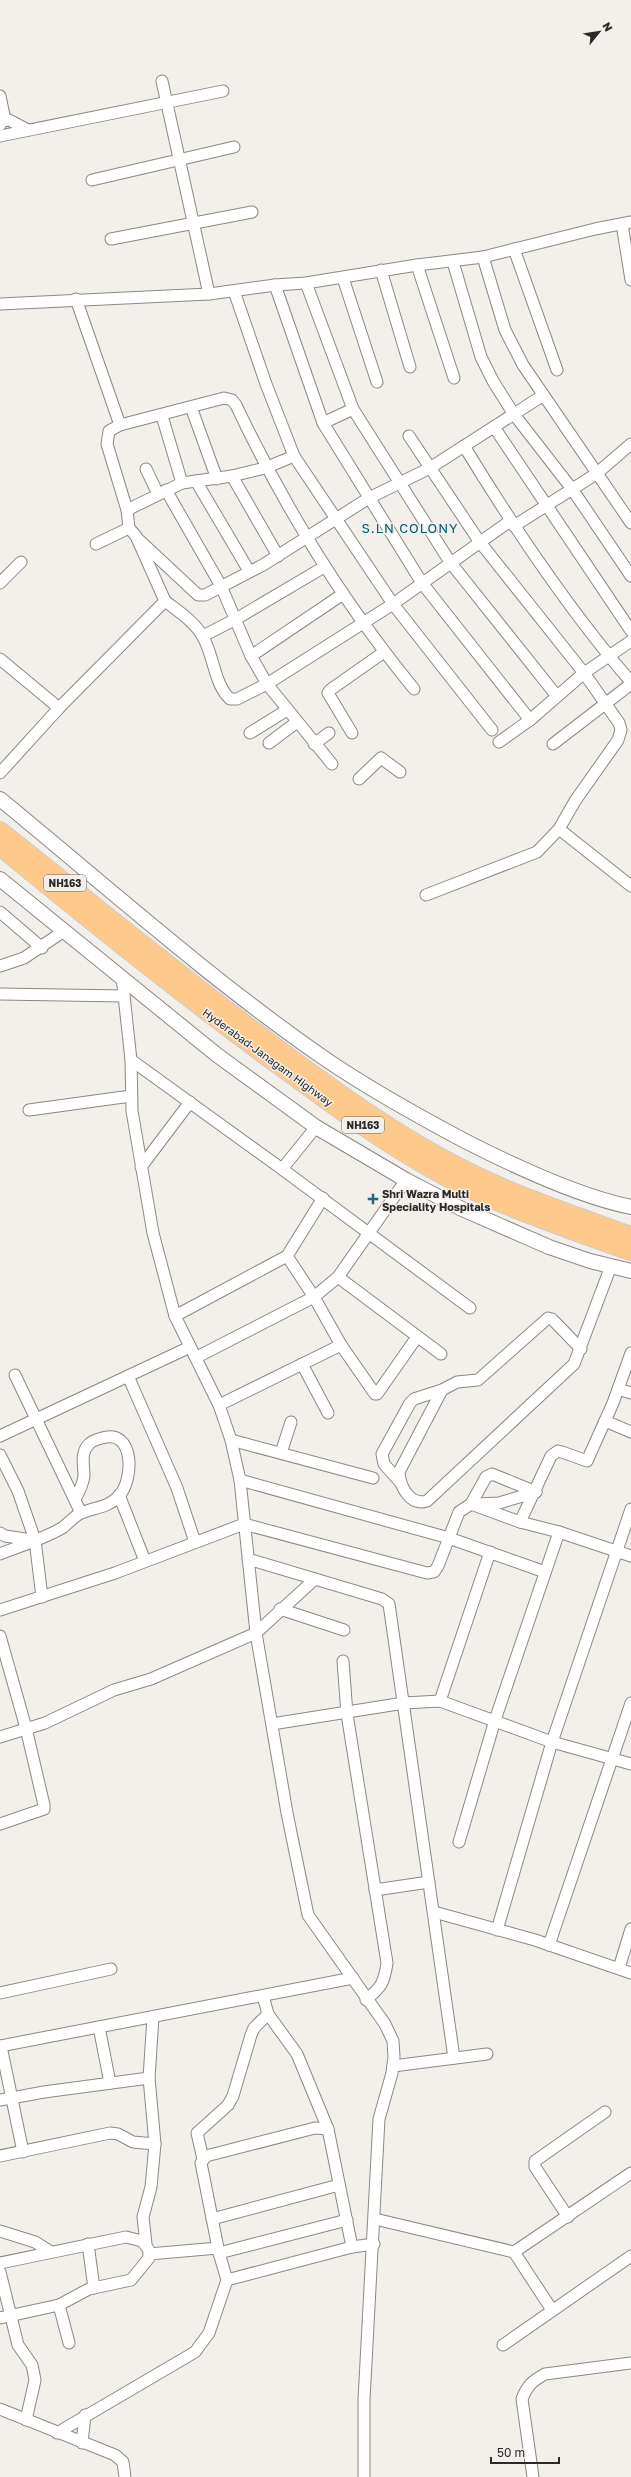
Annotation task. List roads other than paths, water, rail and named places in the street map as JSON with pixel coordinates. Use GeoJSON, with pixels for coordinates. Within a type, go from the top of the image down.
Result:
{"type":"FeatureCollection","features":[{"type":"Feature","properties":{"kind":"highway","name":"Hyderabad-Janagam Highway"},"geometry":{"type":"LineString","coordinates":[[0,831],[237,1019],[345,1098],[401,1135],[459,1167],[512,1192],[631,1236]]}},
{"type":"Feature","properties":{"kind":"highway","name":"Hyderabad-Janagam Highway"},"geometry":{"type":"LineString","coordinates":[[0,846],[124,948],[217,1020],[380,1137],[419,1161],[485,1196],[631,1251]]}},
{"type":"Feature","properties":{"kind":"street"},"geometry":{"type":"LineString","coordinates":[[162,81],[209,294]]}},
{"type":"Feature","properties":{"kind":"street"},"geometry":{"type":"LineString","coordinates":[[0,136],[223,91]]}},
{"type":"Feature","properties":{"kind":"street"},"geometry":{"type":"LineString","coordinates":[[0,96],[3,123],[9,120],[28,130]]}},
{"type":"Feature","properties":{"kind":"street"},"geometry":{"type":"LineString","coordinates":[[92,180],[180,161],[234,147]]}},
{"type":"Feature","properties":{"kind":"street"},"geometry":{"type":"LineString","coordinates":[[111,239],[252,212]]}},
{"type":"Feature","properties":{"kind":"street"},"geometry":{"type":"LineString","coordinates":[[0,304],[76,299],[209,294],[275,285],[306,283],[343,278],[381,270],[482,257],[514,249],[627,229],[631,280]]}},
{"type":"Feature","properties":{"kind":"street"},"geometry":{"type":"LineString","coordinates":[[514,249],[557,370]]}},
{"type":"Feature","properties":{"kind":"street"},"geometry":{"type":"LineString","coordinates":[[482,257],[505,330],[523,365],[542,396],[631,523]]}},
{"type":"Feature","properties":{"kind":"street"},"geometry":{"type":"LineString","coordinates":[[452,262],[486,369],[513,413],[572,489],[631,576]]}},
{"type":"Feature","properties":{"kind":"street"},"geometry":{"type":"LineString","coordinates":[[417,265],[454,378]]}},
{"type":"Feature","properties":{"kind":"street"},"geometry":{"type":"LineString","coordinates":[[381,270],[410,367]]}},
{"type":"Feature","properties":{"kind":"street"},"geometry":{"type":"LineString","coordinates":[[343,278],[377,382]]}},
{"type":"Feature","properties":{"kind":"street"},"geometry":{"type":"LineString","coordinates":[[306,283],[353,409],[401,482],[450,562],[556,695]]}},
{"type":"Feature","properties":{"kind":"street"},"geometry":{"type":"LineString","coordinates":[[275,285],[323,423],[422,583],[530,720]]}},
{"type":"Feature","properties":{"kind":"street"},"geometry":{"type":"LineString","coordinates":[[234,290],[266,384],[294,456],[393,604],[492,730]]}},
{"type":"Feature","properties":{"kind":"street"},"geometry":{"type":"LineString","coordinates":[[76,299],[120,425]]}},
{"type":"Feature","properties":{"kind":"street"},"geometry":{"type":"LineString","coordinates":[[133,532],[198,595],[205,595],[278,556],[369,498],[430,468],[513,413],[542,396]]}},
{"type":"Feature","properties":{"kind":"street"},"geometry":{"type":"LineString","coordinates":[[414,689],[362,624],[324,567],[266,468],[232,400],[224,398],[162,416],[120,425],[109,431],[107,444],[133,532],[165,601],[189,620],[203,636],[222,688],[230,699],[237,699],[267,684],[362,624],[393,604],[479,541],[546,506],[596,474],[631,444]]}},
{"type":"Feature","properties":{"kind":"street"},"geometry":{"type":"LineString","coordinates":[[191,407],[217,479]]}},
{"type":"Feature","properties":{"kind":"street"},"geometry":{"type":"LineString","coordinates":[[323,423],[353,409]]}},
{"type":"Feature","properties":{"kind":"street"},"geometry":{"type":"LineString","coordinates":[[162,416],[182,483]]}},
{"type":"Feature","properties":{"kind":"street"},"geometry":{"type":"LineString","coordinates":[[494,427],[631,630]]}},
{"type":"Feature","properties":{"kind":"street"},"geometry":{"type":"LineString","coordinates":[[409,436],[479,541],[584,673],[619,724],[621,734],[575,801],[559,829],[536,852],[426,895]]}},
{"type":"Feature","properties":{"kind":"street"},"geometry":{"type":"LineString","coordinates":[[464,446],[512,523],[609,656],[631,683],[553,744]]}},
{"type":"Feature","properties":{"kind":"street"},"geometry":{"type":"LineString","coordinates":[[127,510],[182,483],[217,479],[266,468],[294,456]]}},
{"type":"Feature","properties":{"kind":"street"},"geometry":{"type":"LineString","coordinates":[[146,469],[221,586],[251,656],[267,684],[314,744],[332,764]]}},
{"type":"Feature","properties":{"kind":"street"},"geometry":{"type":"LineString","coordinates":[[232,476],[278,556]]}},
{"type":"Feature","properties":{"kind":"street"},"geometry":{"type":"LineString","coordinates":[[196,481],[249,571]]}},
{"type":"Feature","properties":{"kind":"street"},"geometry":{"type":"LineString","coordinates":[[96,544],[133,532]]}},
{"type":"Feature","properties":{"kind":"street"},"geometry":{"type":"LineString","coordinates":[[0,583],[21,562]]}},
{"type":"Feature","properties":{"kind":"street"},"geometry":{"type":"LineString","coordinates":[[203,636],[236,619],[324,567]]}},
{"type":"Feature","properties":{"kind":"street"},"geometry":{"type":"LineString","coordinates":[[251,656],[342,594]]}},
{"type":"Feature","properties":{"kind":"street"},"geometry":{"type":"LineString","coordinates":[[0,773],[59,708],[165,601]]}},
{"type":"Feature","properties":{"kind":"street"},"geometry":{"type":"LineString","coordinates":[[499,742],[530,720],[556,695],[584,673],[631,641]]}},
{"type":"Feature","properties":{"kind":"street"},"geometry":{"type":"LineString","coordinates":[[352,733],[328,693],[330,690],[384,652]]}},
{"type":"Feature","properties":{"kind":"street"},"geometry":{"type":"LineString","coordinates":[[0,659],[59,708]]}},
{"type":"Feature","properties":{"kind":"street"},"geometry":{"type":"LineString","coordinates":[[250,733],[287,710]]}},
{"type":"Feature","properties":{"kind":"street"},"geometry":{"type":"LineString","coordinates":[[269,742],[297,722]]}},
{"type":"Feature","properties":{"kind":"street"},"geometry":{"type":"LineString","coordinates":[[314,744],[329,733]]}},
{"type":"Feature","properties":{"kind":"street"},"geometry":{"type":"LineString","coordinates":[[359,779],[381,758],[400,772]]}},
{"type":"Feature","properties":{"kind":"street"},"geometry":{"type":"LineString","coordinates":[[0,799],[265,1016],[323,1058],[405,1109],[502,1160],[592,1196],[631,1208]]}},
{"type":"Feature","properties":{"kind":"street"},"geometry":{"type":"LineString","coordinates":[[559,829],[631,886]]}},
{"type":"Feature","properties":{"kind":"street"},"geometry":{"type":"LineString","coordinates":[[0,879],[122,976],[217,1055],[316,1127],[406,1180],[460,1208],[523,1237],[590,1261],[631,1271]]}},
{"type":"Feature","properties":{"kind":"street"},"geometry":{"type":"LineString","coordinates":[[0,912],[42,948]]}},
{"type":"Feature","properties":{"kind":"street"},"geometry":{"type":"LineString","coordinates":[[0,966],[24,958],[42,948],[64,931]]}},
{"type":"Feature","properties":{"kind":"street"},"geometry":{"type":"LineString","coordinates":[[122,976],[131,1060],[132,1111],[153,1233],[175,1316],[219,1405],[231,1440],[240,1480],[256,1633],[287,1813],[308,1914],[353,1978],[366,2000],[385,2024],[393,2041],[393,2066],[379,2119],[374,2244],[364,2400],[364,2477]]}},
{"type":"Feature","properties":{"kind":"street"},"geometry":{"type":"LineString","coordinates":[[0,994],[124,996]]}},
{"type":"Feature","properties":{"kind":"street"},"geometry":{"type":"LineString","coordinates":[[131,1060],[323,1198],[368,1234],[470,1308]]}},
{"type":"Feature","properties":{"kind":"street"},"geometry":{"type":"LineString","coordinates":[[29,1110],[132,1096]]}},
{"type":"Feature","properties":{"kind":"street"},"geometry":{"type":"LineString","coordinates":[[141,1167],[190,1102]]}},
{"type":"Feature","properties":{"kind":"street"},"geometry":{"type":"LineString","coordinates":[[282,1169],[316,1127]]}},
{"type":"Feature","properties":{"kind":"street"},"geometry":{"type":"LineString","coordinates":[[0,1436],[128,1376],[193,1352],[314,1297],[338,1277],[406,1180]]}},
{"type":"Feature","properties":{"kind":"street"},"geometry":{"type":"LineString","coordinates":[[175,1316],[287,1256],[323,1198]]}},
{"type":"Feature","properties":{"kind":"street"},"geometry":{"type":"LineString","coordinates":[[287,1256],[314,1297],[341,1345],[374,1394],[377,1394],[418,1337]]}},
{"type":"Feature","properties":{"kind":"street"},"geometry":{"type":"LineString","coordinates":[[581,1349],[552,1319],[548,1318],[478,1380],[457,1382],[442,1390],[414,1399],[410,1403],[382,1454],[384,1464],[413,1500],[420,1503],[427,1501],[574,1364],[581,1349],[611,1266]]}},
{"type":"Feature","properties":{"kind":"street"},"geometry":{"type":"LineString","coordinates":[[338,1277],[440,1354]]}},
{"type":"Feature","properties":{"kind":"street"},"geometry":{"type":"LineString","coordinates":[[219,1405],[341,1345]]}},
{"type":"Feature","properties":{"kind":"street"},"geometry":{"type":"LineString","coordinates":[[520,1522],[536,1492],[551,1456],[554,1453],[562,1452],[587,1461],[605,1421],[631,1353]]}},
{"type":"Feature","properties":{"kind":"street"},"geometry":{"type":"LineString","coordinates":[[302,1364],[328,1413]]}},
{"type":"Feature","properties":{"kind":"street"},"geometry":{"type":"LineString","coordinates":[[15,1375],[81,1514]]}},
{"type":"Feature","properties":{"kind":"street"},"geometry":{"type":"LineString","coordinates":[[128,1376],[177,1488],[195,1542]]}},
{"type":"Feature","properties":{"kind":"street"},"geometry":{"type":"LineString","coordinates":[[618,1389],[631,1393]]}},
{"type":"Feature","properties":{"kind":"street"},"geometry":{"type":"LineString","coordinates":[[400,1482],[399,1472],[442,1390]]}},
{"type":"Feature","properties":{"kind":"street"},"geometry":{"type":"LineString","coordinates":[[605,1421],[631,1432]]}},
{"type":"Feature","properties":{"kind":"street"},"geometry":{"type":"LineString","coordinates":[[281,1454],[291,1422]]}},
{"type":"Feature","properties":{"kind":"street"},"geometry":{"type":"LineString","coordinates":[[0,1554],[61,1528],[81,1514],[100,1509],[119,1496],[127,1479],[128,1452],[125,1445],[116,1438],[108,1436],[89,1444],[84,1452],[84,1477],[75,1499]]}},
{"type":"Feature","properties":{"kind":"street"},"geometry":{"type":"LineString","coordinates":[[231,1440],[373,1478]]}},
{"type":"Feature","properties":{"kind":"street"},"geometry":{"type":"LineString","coordinates":[[0,1455],[18,1491],[35,1540],[42,1597]]}},
{"type":"Feature","properties":{"kind":"street"},"geometry":{"type":"LineString","coordinates":[[0,1610],[145,1561],[244,1524],[427,1573],[437,1570],[458,1512],[471,1504],[486,1477],[492,1474],[536,1492]]}},
{"type":"Feature","properties":{"kind":"street"},"geometry":{"type":"LineString","coordinates":[[240,1480],[449,1538],[545,1572]]}},
{"type":"Feature","properties":{"kind":"street"},"geometry":{"type":"LineString","coordinates":[[471,1504],[499,1503],[536,1492]]}},
{"type":"Feature","properties":{"kind":"street"},"geometry":{"type":"LineString","coordinates":[[119,1496],[145,1561]]}},
{"type":"Feature","properties":{"kind":"street"},"geometry":{"type":"LineString","coordinates":[[471,1504],[520,1522],[559,1532],[631,1556]]}},
{"type":"Feature","properties":{"kind":"street"},"geometry":{"type":"LineString","coordinates":[[497,1930],[552,1742],[631,1509]]}},
{"type":"Feature","properties":{"kind":"street"},"geometry":{"type":"LineString","coordinates":[[459,1842],[496,1720],[559,1532]]}},
{"type":"Feature","properties":{"kind":"street"},"geometry":{"type":"LineString","coordinates":[[0,1533],[5,1536],[35,1540]]}},
{"type":"Feature","properties":{"kind":"street"},"geometry":{"type":"LineString","coordinates":[[440,1701],[490,1552]]}},
{"type":"Feature","properties":{"kind":"street"},"geometry":{"type":"LineString","coordinates":[[248,1559],[382,1600],[389,1604],[454,2058]]}},
{"type":"Feature","properties":{"kind":"street"},"geometry":{"type":"LineString","coordinates":[[0,1737],[44,1722],[114,1690],[151,1679],[256,1633],[270,1622],[280,1609],[315,1579]]}},
{"type":"Feature","properties":{"kind":"street"},"geometry":{"type":"LineString","coordinates":[[280,1609],[344,1630]]}},
{"type":"Feature","properties":{"kind":"street"},"geometry":{"type":"LineString","coordinates":[[0,1636],[44,1798],[44,1809],[1,1822]]}},
{"type":"Feature","properties":{"kind":"street"},"geometry":{"type":"LineString","coordinates":[[343,1661],[347,1714],[387,1963],[385,1980],[380,1988],[366,2000]]}},
{"type":"Feature","properties":{"kind":"street"},"geometry":{"type":"LineString","coordinates":[[272,1724],[347,1714],[404,1703],[440,1701],[496,1720],[552,1742],[612,1757],[631,1764]]}},
{"type":"Feature","properties":{"kind":"street"},"geometry":{"type":"LineString","coordinates":[[549,1945],[631,1703]]}},
{"type":"Feature","properties":{"kind":"street"},"geometry":{"type":"LineString","coordinates":[[375,1890],[429,1882]]}},
{"type":"Feature","properties":{"kind":"street"},"geometry":{"type":"LineString","coordinates":[[434,1912],[549,1945],[631,1973]]}},
{"type":"Feature","properties":{"kind":"street"},"geometry":{"type":"LineString","coordinates":[[618,1968],[631,1929]]}},
{"type":"Feature","properties":{"kind":"street"},"geometry":{"type":"LineString","coordinates":[[0,1993],[111,1969]]}},
{"type":"Feature","properties":{"kind":"street"},"geometry":{"type":"LineString","coordinates":[[23,2152],[1,2046],[353,1978]]}},
{"type":"Feature","properties":{"kind":"street"},"geometry":{"type":"LineString","coordinates":[[263,1996],[268,2014],[297,2054],[328,2129],[352,2247]]}},
{"type":"Feature","properties":{"kind":"street"},"geometry":{"type":"LineString","coordinates":[[57,2432],[195,2352],[209,2333],[227,2280],[218,2250],[201,2163],[203,2159],[197,2133],[228,2105],[233,2096],[254,2028],[268,2014]]}},
{"type":"Feature","properties":{"kind":"street"},"geometry":{"type":"LineString","coordinates":[[0,2318],[58,2305],[94,2288],[131,2280],[139,2272],[148,2249],[143,2217],[151,2187],[155,2144],[149,2078],[153,2017]]}},
{"type":"Feature","properties":{"kind":"street"},"geometry":{"type":"LineString","coordinates":[[99,2027],[110,2083]]}},
{"type":"Feature","properties":{"kind":"street"},"geometry":{"type":"LineString","coordinates":[[393,2066],[487,2054]]}},
{"type":"Feature","properties":{"kind":"street"},"geometry":{"type":"LineString","coordinates":[[0,2100],[149,2078]]}},
{"type":"Feature","properties":{"kind":"street"},"geometry":{"type":"LineString","coordinates":[[568,2217],[535,2167],[535,2160],[605,2112]]}},
{"type":"Feature","properties":{"kind":"street"},"geometry":{"type":"LineString","coordinates":[[203,2159],[315,2128],[328,2129]]}},
{"type":"Feature","properties":{"kind":"street"},"geometry":{"type":"LineString","coordinates":[[0,2156],[110,2133],[118,2134],[133,2142],[155,2144]]}},
{"type":"Feature","properties":{"kind":"street"},"geometry":{"type":"LineString","coordinates":[[514,2252],[568,2217],[631,2173]]}},
{"type":"Feature","properties":{"kind":"street"},"geometry":{"type":"LineString","coordinates":[[212,2219],[339,2185]]}},
{"type":"Feature","properties":{"kind":"street"},"geometry":{"type":"LineString","coordinates":[[375,2219],[514,2252],[552,2310]]}},
{"type":"Feature","properties":{"kind":"street"},"geometry":{"type":"LineString","coordinates":[[0,2263],[126,2236],[148,2249],[218,2250],[346,2220]]}},
{"type":"Feature","properties":{"kind":"street"},"geometry":{"type":"LineString","coordinates":[[0,2231],[35,2242],[51,2252]]}},
{"type":"Feature","properties":{"kind":"street"},"geometry":{"type":"LineString","coordinates":[[88,2244],[94,2288]]}},
{"type":"Feature","properties":{"kind":"street"},"geometry":{"type":"LineString","coordinates":[[227,2280],[352,2247],[374,2244]]}},
{"type":"Feature","properties":{"kind":"street"},"geometry":{"type":"LineString","coordinates":[[503,2345],[631,2256]]}},
{"type":"Feature","properties":{"kind":"street"},"geometry":{"type":"LineString","coordinates":[[0,2272],[12,2315],[18,2345],[32,2365],[35,2380],[26,2420]]}},
{"type":"Feature","properties":{"kind":"street"},"geometry":{"type":"LineString","coordinates":[[58,2305],[69,2343]]}},
{"type":"Feature","properties":{"kind":"street"},"geometry":{"type":"LineString","coordinates":[[533,2477],[522,2399],[525,2389],[532,2381],[545,2374],[631,2363]]}},
{"type":"Feature","properties":{"kind":"street"},"geometry":{"type":"LineString","coordinates":[[0,2409],[115,2456],[123,2462],[125,2477]]}},
{"type":"Feature","properties":{"kind":"street"},"geometry":{"type":"LineString","coordinates":[[82,2443],[85,2415]]}},
{"type":"Feature","properties":{"kind":"place","name":"Shri Wazra Multi Speciality Hospitals"},"geometry":{"type":"Point","coordinates":[373,1199]}},
{"type":"Feature","properties":{"kind":"district","name":"S.LN COLONY"},"geometry":{"type":"Point","coordinates":[410,528]}}]}
